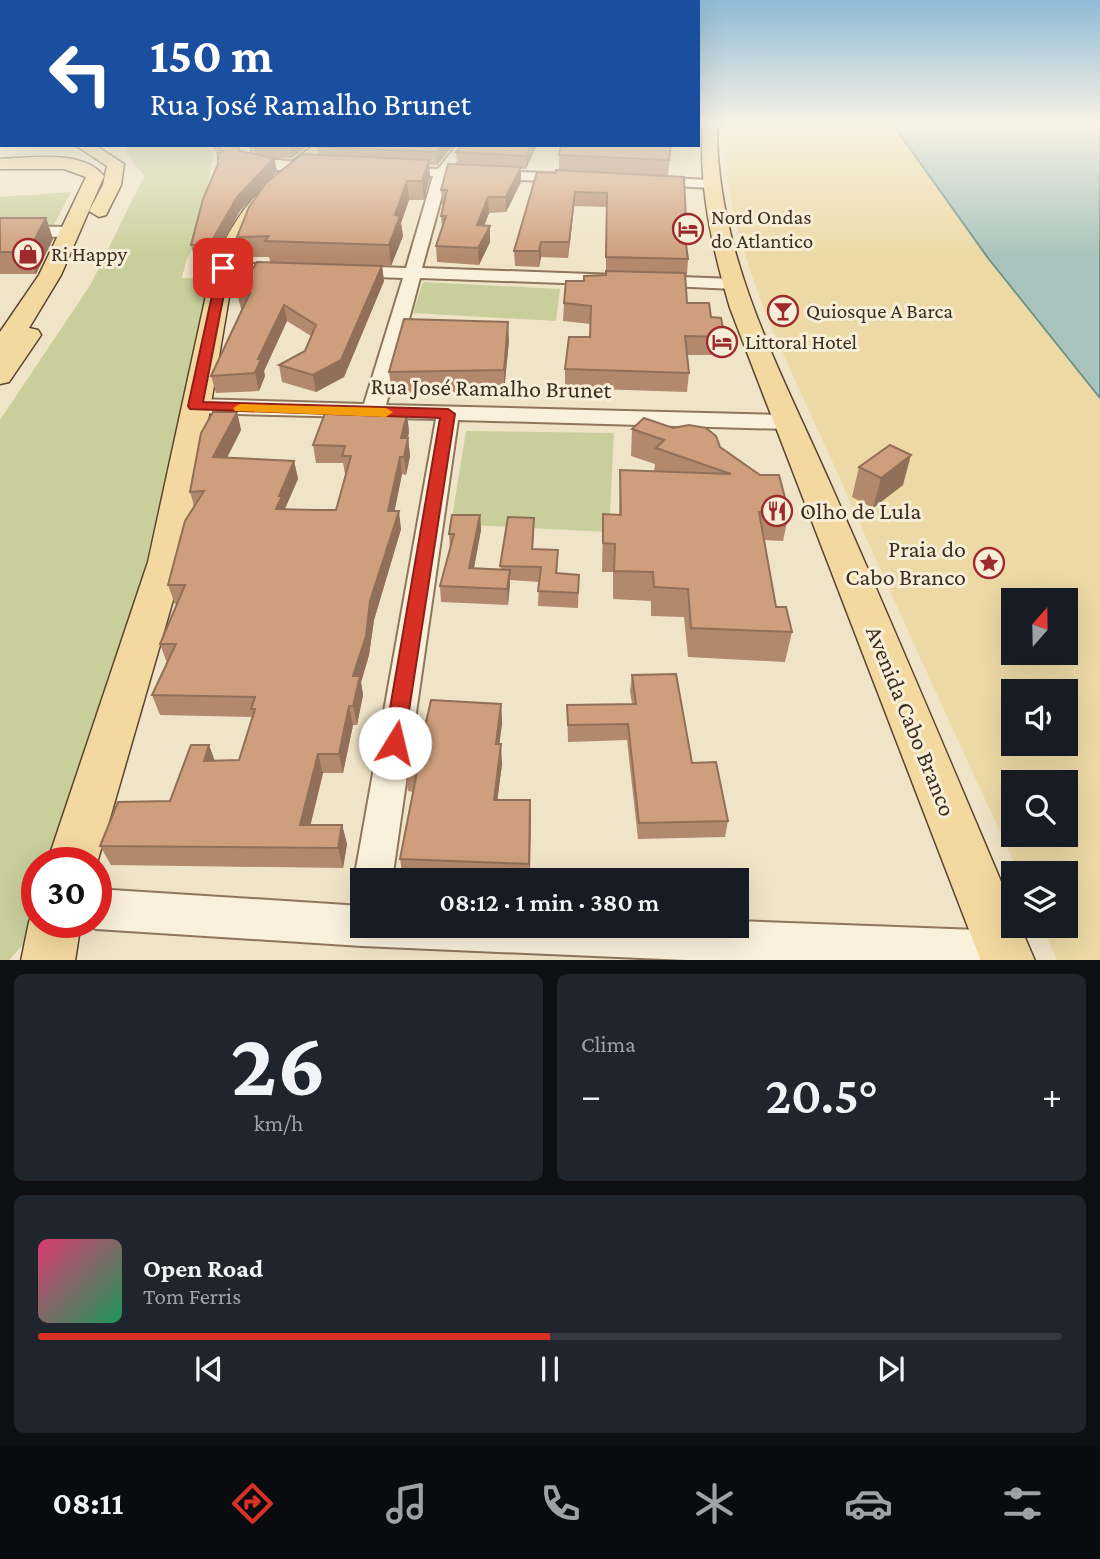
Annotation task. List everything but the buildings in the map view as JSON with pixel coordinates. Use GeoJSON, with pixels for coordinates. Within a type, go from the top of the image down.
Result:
{"type":"FeatureCollection","features":[{"type":"Feature","properties":{"kind":"main road"},"geometry":{"type":"LineString","coordinates":[[0,349],[30,310],[95,176],[78,167]]}},
{"type":"Feature","properties":{"kind":"main road"},"geometry":{"type":"LineString","coordinates":[[0,376],[55,295],[112,185],[115,167]]}},
{"type":"Feature","properties":{"kind":"main road"},"geometry":{"type":"LineString","coordinates":[[77,847],[166,562],[223,268],[248,210],[296,167]]}},
{"type":"Feature","properties":{"kind":"main road","name":"Avenida Cabo Branco"},"geometry":{"type":"LineString","coordinates":[[708,167],[709,184],[734,284],[786,422],[817,489],[1007,956]]}},
{"type":"Feature","properties":{"kind":"main road"},"geometry":{"type":"LineString","coordinates":[[48,960],[52,938]]}},
{"type":"Feature","properties":{"kind":"street"},"geometry":{"type":"LineString","coordinates":[[313,167],[336,168]]}},
{"type":"Feature","properties":{"kind":"street"},"geometry":{"type":"LineString","coordinates":[[373,412],[441,173],[446,167]]}},
{"type":"Feature","properties":{"kind":"street"},"geometry":{"type":"LineString","coordinates":[[388,171],[578,178]]}},
{"type":"Feature","properties":{"kind":"street"},"geometry":{"type":"LineString","coordinates":[[632,181],[709,184]]}},
{"type":"Feature","properties":{"kind":"street"},"geometry":{"type":"LineString","coordinates":[[0,231],[70,232]]}},
{"type":"Feature","properties":{"kind":"street"},"geometry":{"type":"LineString","coordinates":[[223,268],[304,270]]}},
{"type":"Feature","properties":{"kind":"street"},"geometry":{"type":"LineString","coordinates":[[331,271],[734,284]]}},
{"type":"Feature","properties":{"kind":"street","name":"Rua José Ramalho Brunet"},"geometry":{"type":"LineString","coordinates":[[195,406],[786,422]]}},
{"type":"Feature","properties":{"kind":"street"},"geometry":{"type":"LineString","coordinates":[[375,868],[448,414]]}},
{"type":"Feature","properties":{"kind":"street"},"geometry":{"type":"LineString","coordinates":[[112,910],[350,925]]}},
{"type":"Feature","properties":{"kind":"street"},"geometry":{"type":"LineString","coordinates":[[22,960],[36,938]]}},
{"type":"Feature","properties":{"kind":"street"},"geometry":{"type":"LineString","coordinates":[[621,938],[1007,956]]}},
{"type":"Feature","properties":{"kind":"green space"},"geometry":{"type":"Polygon","coordinates":[[[137,167],[211,167],[197,240],[186,261],[182,278],[210,279],[103,753],[76,847],[21,847],[21,938],[29,938],[9,960],[0,960],[0,420],[91,284],[144,176],[137,167]]]}},
{"type":"Feature","properties":{"kind":"green space"},"geometry":{"type":"Polygon","coordinates":[[[71,192],[53,226],[0,225],[0,197],[71,192]]]}},
{"type":"Feature","properties":{"kind":"green space"},"geometry":{"type":"Polygon","coordinates":[[[423,282],[560,289],[556,321],[413,313],[423,282]]]}},
{"type":"Feature","properties":{"kind":"green space"},"geometry":{"type":"Polygon","coordinates":[[[466,431],[614,433],[609,532],[451,524],[466,431]]]}},
{"type":"Feature","properties":{"kind":"sand","name":"Praia do Cabo Branco"},"geometry":{"type":"Polygon","coordinates":[[[726,167],[923,167],[988,258],[1100,398],[1100,960],[1057,960],[1047,938],[1078,938],[1078,861],[1013,861],[1007,847],[1078,847],[1078,770],[1001,770],[1001,834],[780,346],[746,257],[734,213],[726,167]]]}},
{"type":"Feature","properties":{"kind":"water"},"geometry":{"type":"Polygon","coordinates":[[[923,167],[1100,167],[1100,398],[988,258],[923,167]]]}},
{"type":"Feature","properties":{"kind":"slow traffic"},"geometry":{"type":"LineString","coordinates":[[240,408],[386,412]]}},
{"type":"Feature","properties":{"kind":"place","name":"Nord Ondas do Atlantico"},"geometry":{"type":"Point","coordinates":[688,229]}},
{"type":"Feature","properties":{"kind":"place","name":"Ri Happy"},"geometry":{"type":"Point","coordinates":[28,254]}},
{"type":"Feature","properties":{"kind":"place","name":"Quiosque A Barca"},"geometry":{"type":"Point","coordinates":[783,311]}},
{"type":"Feature","properties":{"kind":"place","name":"Littoral Hotel"},"geometry":{"type":"Point","coordinates":[722,342]}},
{"type":"Feature","properties":{"kind":"place","name":"Olho de Lula"},"geometry":{"type":"Point","coordinates":[777,511]}},
{"type":"Feature","properties":{"kind":"place","name":"Praia do Cabo Branco"},"geometry":{"type":"Point","coordinates":[989,563]}},
{"type":"Feature","properties":{"kind":"route"},"geometry":{"type":"LineString","coordinates":[[223,268],[195,406],[448,414],[395,743]]}}]}
